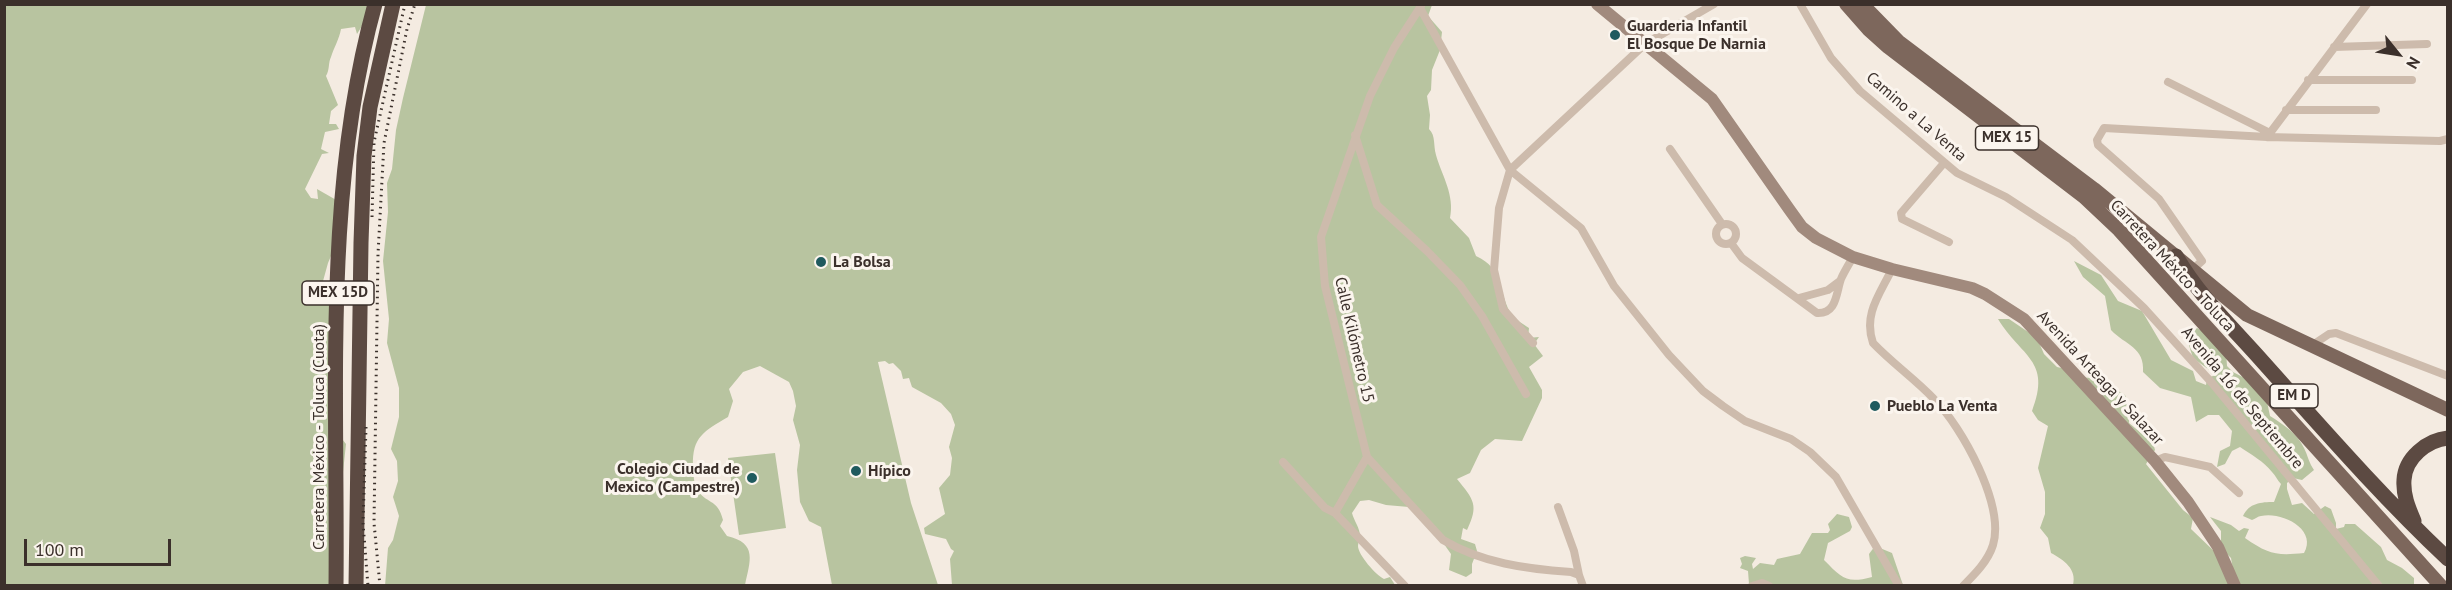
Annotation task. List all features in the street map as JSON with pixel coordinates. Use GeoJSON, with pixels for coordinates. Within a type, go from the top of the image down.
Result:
{"type":"FeatureCollection","features":[{"type":"Feature","properties":{"kind":"highway","name":"Carretera México - Toluca (Cuota)"},"geometry":{"type":"LineString","coordinates":[[336,585],[338,243],[353,98],[375,4]]}},
{"type":"Feature","properties":{"kind":"highway","name":"MEX 15D"},"geometry":{"type":"LineString","coordinates":[[356,585],[364,156],[370,107],[393,4]]}},
{"type":"Feature","properties":{"kind":"highway","name":"EM D"},"geometry":{"type":"LineString","coordinates":[[2176,256],[2188,275],[2229,323],[2360,470],[2418,532],[2448,559]]}},
{"type":"Feature","properties":{"kind":"highway"},"geometry":{"type":"LineString","coordinates":[[2418,532],[2405,501],[2404,478],[2411,460],[2424,446],[2439,438],[2448,438]]}},
{"type":"Feature","properties":{"kind":"main road","name":"Carretera México - Toluca"},"geometry":{"type":"LineString","coordinates":[[1846,4],[1888,47],[2084,197],[2119,230],[2441,585]]}},
{"type":"Feature","properties":{"kind":"main road","name":"Carretera México - Toluca"},"geometry":{"type":"LineString","coordinates":[[1862,4],[1898,41],[2057,160],[2247,315],[2448,410]]}},
{"type":"Feature","properties":{"kind":"street","name":"Avenida Arteaga y Salazar"},"geometry":{"type":"LineString","coordinates":[[1597,4],[1712,99],[1802,227],[1816,238],[1853,257],[1972,288],[2024,319],[2155,462],[2188,502],[2218,547],[2235,585]]}},
{"type":"Feature","properties":{"kind":"street"},"geometry":{"type":"LineString","coordinates":[[1533,343],[1503,309],[1494,270],[1498,208],[1510,170],[1645,44],[1714,4]]}},
{"type":"Feature","properties":{"kind":"street","name":"Camino a La Venta"},"geometry":{"type":"LineString","coordinates":[[1800,4],[1831,58],[1860,91],[1944,163],[1970,180],[2006,197],[2072,240]]}},
{"type":"Feature","properties":{"kind":"street"},"geometry":{"type":"LineString","coordinates":[[2268,135],[2367,4]]}},
{"type":"Feature","properties":{"kind":"street"},"geometry":{"type":"LineString","coordinates":[[1421,6],[1510,170],[1581,228],[1614,286],[1669,355],[1704,391],[1745,421],[1791,439],[1829,469],[1836,477],[1899,585]]}},
{"type":"Feature","properties":{"kind":"street","name":"Calle Kilómetro 15"},"geometry":{"type":"LineString","coordinates":[[1367,457],[1325,286],[1321,237],[1370,96],[1394,48],[1421,6]]}},
{"type":"Feature","properties":{"kind":"street"},"geometry":{"type":"LineString","coordinates":[[2334,47],[2427,44]]}},
{"type":"Feature","properties":{"kind":"street"},"geometry":{"type":"LineString","coordinates":[[2308,80],[2412,80]]}},
{"type":"Feature","properties":{"kind":"street"},"geometry":{"type":"LineString","coordinates":[[2168,82],[2268,135]]}},
{"type":"Feature","properties":{"kind":"street"},"geometry":{"type":"LineString","coordinates":[[2286,110],[2376,110]]}},
{"type":"Feature","properties":{"kind":"street"},"geometry":{"type":"LineString","coordinates":[[2192,270],[2202,261],[2159,199],[2098,145],[2100,135],[2107,127],[2268,135],[2440,141],[2448,139]]}},
{"type":"Feature","properties":{"kind":"street"},"geometry":{"type":"LineString","coordinates":[[1355,135],[1377,205],[1460,285],[1482,316],[1526,394]]}},
{"type":"Feature","properties":{"kind":"street"},"geometry":{"type":"LineString","coordinates":[[1670,149],[1722,224],[1732,225],[1736,230],[1735,240],[1731,243]]}},
{"type":"Feature","properties":{"kind":"street"},"geometry":{"type":"LineString","coordinates":[[1944,163],[1901,213],[1902,219],[1949,243]]}},
{"type":"Feature","properties":{"kind":"street"},"geometry":{"type":"LineString","coordinates":[[1722,224],[1716,233],[1720,242],[1731,243],[1742,258],[1799,298],[1810,309],[1822,313],[1832,306],[1838,296],[1840,280]]}},
{"type":"Feature","properties":{"kind":"street","name":"Avenida 16 de Septiembre"},"geometry":{"type":"LineString","coordinates":[[2072,240],[2144,308],[2212,383],[2379,585]]}},
{"type":"Feature","properties":{"kind":"street"},"geometry":{"type":"LineString","coordinates":[[1799,298],[1828,290],[1840,280],[1853,257]]}},
{"type":"Feature","properties":{"kind":"street"},"geometry":{"type":"LineString","coordinates":[[1892,269],[1869,320],[1873,343],[1935,399],[1960,432],[1980,467],[1994,518],[1993,544],[1982,566],[1963,585]]}},
{"type":"Feature","properties":{"kind":"street"},"geometry":{"type":"LineString","coordinates":[[2311,346],[2329,334],[2336,333],[2448,376]]}},
{"type":"Feature","properties":{"kind":"street"},"geometry":{"type":"LineString","coordinates":[[1335,513],[1367,457],[1443,540],[1453,547],[1513,566],[1579,575]]}},
{"type":"Feature","properties":{"kind":"street"},"geometry":{"type":"LineString","coordinates":[[2155,462],[2165,457],[2210,467],[2239,494]]}},
{"type":"Feature","properties":{"kind":"street"},"geometry":{"type":"LineString","coordinates":[[1283,462],[1325,508],[1335,513],[1405,585]]}},
{"type":"Feature","properties":{"kind":"street"},"geometry":{"type":"LineString","coordinates":[[1558,507],[1574,551],[1583,585]]}},
{"type":"Feature","properties":{"kind":"street"},"geometry":{"type":"LineString","coordinates":[[1752,585],[1762,583],[1769,585]]}},
{"type":"Feature","properties":{"kind":"green space"},"geometry":{"type":"Polygon","coordinates":[[[4,5],[375,5],[357,34],[355,27],[341,29],[326,76],[338,105],[331,111],[329,124],[336,124],[339,129],[325,132],[321,149],[329,153],[322,154],[305,189],[311,198],[318,199],[317,189],[338,201],[339,237],[328,263],[320,292],[331,307],[339,435],[346,444],[331,585],[5,585],[4,5]]]}},
{"type":"Feature","properties":{"kind":"green space"},"geometry":{"type":"Polygon","coordinates":[[[426,5],[1432,5],[1428,16],[1442,32],[1440,50],[1432,70],[1431,90],[1427,96],[1430,115],[1429,129],[1433,135],[1436,155],[1451,201],[1450,218],[1469,238],[1476,256],[1485,261],[1496,274],[1510,312],[1529,328],[1528,338],[1539,337],[1534,344],[1543,356],[1529,367],[1542,390],[1542,398],[1522,441],[1495,439],[1481,450],[1470,473],[1457,479],[1471,498],[1474,508],[1467,530],[1463,528],[1461,539],[1475,544],[1477,551],[1472,564],[1472,573],[1466,577],[1449,570],[1451,554],[1439,537],[1409,507],[1386,505],[1369,500],[1360,501],[1352,513],[1360,533],[1359,550],[1377,573],[1384,579],[1390,577],[1395,585],[952,585],[950,559],[954,551],[946,539],[925,534],[924,528],[945,514],[939,488],[950,475],[952,458],[949,447],[955,425],[951,414],[941,403],[912,387],[909,378],[903,379],[901,371],[893,363],[889,364],[885,361],[878,362],[911,503],[938,585],[832,585],[821,527],[809,521],[800,502],[797,470],[800,445],[793,420],[796,406],[793,391],[789,382],[760,366],[743,372],[729,389],[733,401],[728,417],[712,426],[701,436],[697,441],[693,456],[697,489],[718,508],[723,520],[720,526],[727,536],[744,543],[748,548],[750,561],[745,585],[385,586],[388,548],[393,540],[399,516],[393,497],[398,481],[397,461],[391,449],[399,417],[399,388],[387,343],[389,319],[383,261],[388,212],[387,183],[392,169],[396,130],[403,98],[426,5]]]}},
{"type":"Feature","properties":{"kind":"green space"},"geometry":{"type":"Polygon","coordinates":[[[2074,261],[2101,275],[2118,301],[2142,311],[2171,360],[2193,371],[2196,381],[2206,385],[2207,378],[2216,375],[2193,358],[2187,339],[2197,328],[2220,341],[2226,350],[2227,366],[2233,372],[2260,386],[2266,397],[2270,416],[2298,438],[2314,470],[2302,480],[2293,478],[2287,483],[2292,505],[2302,503],[2314,514],[2325,506],[2331,509],[2336,529],[2344,527],[2345,524],[2355,524],[2381,547],[2387,560],[2414,578],[2414,585],[2073,585],[2071,570],[2065,562],[2051,553],[2048,538],[2040,528],[2045,514],[2045,492],[2038,468],[2048,426],[2038,420],[2032,411],[2037,394],[2036,369],[1998,319],[2009,319],[2037,338],[2044,354],[2057,367],[2070,370],[2081,377],[2099,379],[2125,395],[2129,404],[2129,423],[2153,443],[2155,450],[2146,464],[2183,510],[2193,518],[2191,529],[2216,553],[2234,576],[2231,558],[2221,548],[2221,531],[2210,517],[2231,525],[2239,531],[2244,528],[2249,529],[2245,538],[2273,553],[2304,553],[2307,544],[2302,529],[2287,519],[2269,515],[2252,520],[2243,516],[2252,506],[2274,502],[2281,484],[2265,465],[2240,447],[2232,451],[2225,464],[2217,467],[2220,451],[2230,446],[2232,431],[2219,415],[2208,415],[2196,422],[2191,397],[2160,388],[2143,372],[2141,357],[2133,347],[2111,330],[2105,296],[2083,277],[2074,261]]]}},
{"type":"Feature","properties":{"kind":"green space"},"geometry":{"type":"Polygon","coordinates":[[[775,453],[786,528],[739,535],[728,458],[775,453]]]}},
{"type":"Feature","properties":{"kind":"green space"},"geometry":{"type":"Polygon","coordinates":[[[1837,514],[1849,517],[1852,527],[1850,531],[1828,543],[1824,560],[1845,578],[1856,580],[1872,577],[1869,554],[1875,546],[1892,553],[1903,585],[1749,584],[1748,571],[1740,568],[1742,564],[1740,558],[1745,556],[1756,558],[1752,564],[1753,569],[1760,563],[1774,565],[1777,559],[1800,554],[1812,533],[1828,533],[1830,530],[1828,524],[1837,514]]]}},
{"type":"Feature","properties":{"kind":"railway"},"geometry":{"type":"LineString","coordinates":[[372,217],[374,142],[405,4]]}},
{"type":"Feature","properties":{"kind":"railway"},"geometry":{"type":"LineString","coordinates":[[380,586],[374,523],[378,254],[384,143],[407,29],[415,4]]}},
{"type":"Feature","properties":{"kind":"railway"},"geometry":{"type":"LineString","coordinates":[[366,427],[363,523],[368,586]]}},
{"type":"Feature","properties":{"kind":"place","name":"Guarderia Infantil El Bosque De Narnia"},"geometry":{"type":"Point","coordinates":[1615,35]}},
{"type":"Feature","properties":{"kind":"place","name":"La Bolsa"},"geometry":{"type":"Point","coordinates":[821,262]}},
{"type":"Feature","properties":{"kind":"place","name":"Pueblo La Venta"},"geometry":{"type":"Point","coordinates":[1875,406]}},
{"type":"Feature","properties":{"kind":"place","name":"Hípico"},"geometry":{"type":"Point","coordinates":[856,471]}},
{"type":"Feature","properties":{"kind":"place","name":"Colegio Ciudad de Mexico (Campestre)"},"geometry":{"type":"Point","coordinates":[752,478]}}]}
